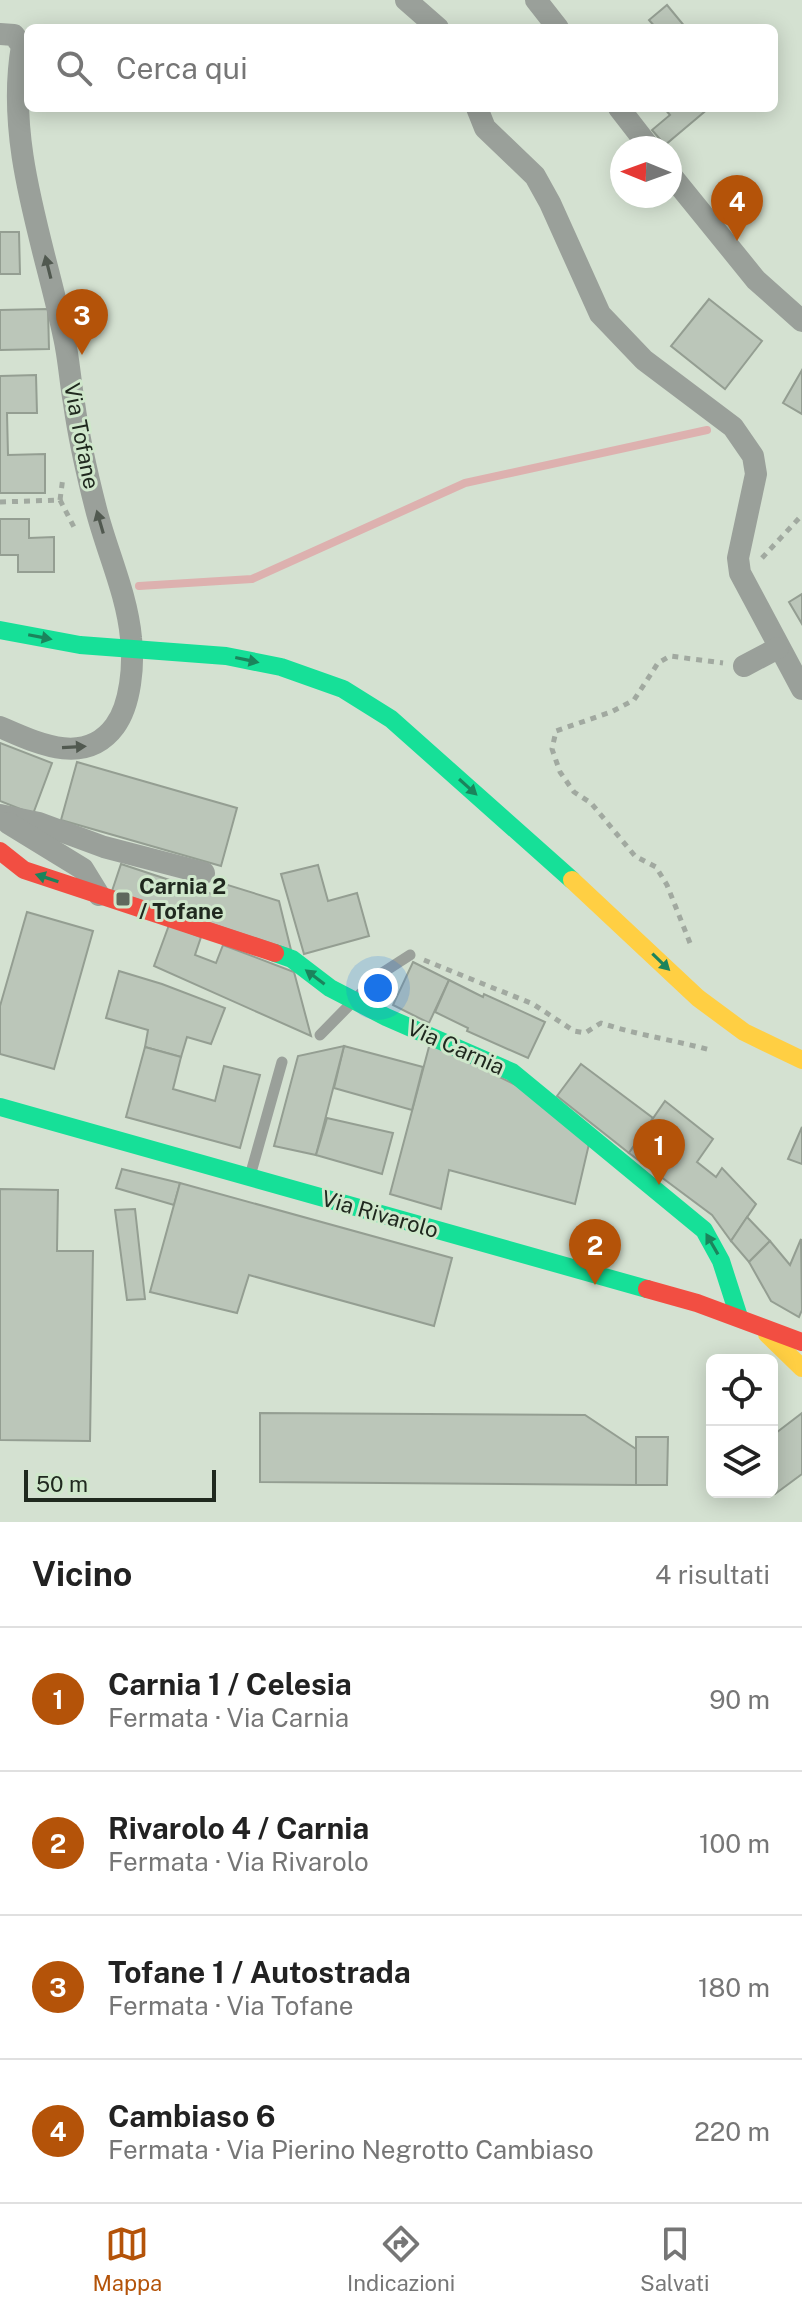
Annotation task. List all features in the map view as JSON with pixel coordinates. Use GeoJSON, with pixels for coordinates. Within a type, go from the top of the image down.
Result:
{"type":"FeatureCollection","features":[{"type":"Feature","properties":{"kind":"main road"},"geometry":{"type":"LineString","coordinates":[[0,630],[80,645],[226,656],[281,667],[343,689],[391,719],[631,933],[698,998],[744,1032],[802,1060]]}},
{"type":"Feature","properties":{"kind":"main road","name":"Via Carnia"},"geometry":{"type":"LineString","coordinates":[[0,851],[24,870],[292,959],[330,988],[512,1072],[704,1230],[718,1251],[739,1317]]}},
{"type":"Feature","properties":{"kind":"main road","name":"Via Rivarolo"},"geometry":{"type":"LineString","coordinates":[[0,1107],[739,1317],[802,1342]]}},
{"type":"Feature","properties":{"kind":"main road","name":"Via Rivarolo"},"geometry":{"type":"LineString","coordinates":[[759,1326],[802,1368]]}},
{"type":"Feature","properties":{"kind":"street"},"geometry":{"type":"LineString","coordinates":[[406,0],[433,24]]}},
{"type":"Feature","properties":{"kind":"street"},"geometry":{"type":"LineString","coordinates":[[536,0],[555,24]]}},
{"type":"Feature","properties":{"kind":"street","name":"Via Tofane"},"geometry":{"type":"LineString","coordinates":[[0,34],[17,37],[22,46],[16,87],[19,138],[67,350],[86,465],[131,639],[126,700],[117,724],[102,740],[93,746],[69,749],[37,743],[0,727]]}},
{"type":"Feature","properties":{"kind":"street"},"geometry":{"type":"LineString","coordinates":[[479,112],[485,128],[535,176],[600,314],[644,360],[733,427],[753,456],[756,474],[754,492],[738,558],[742,580],[802,689]]}},
{"type":"Feature","properties":{"kind":"street"},"geometry":{"type":"LineString","coordinates":[[622,112],[641,136]]}},
{"type":"Feature","properties":{"kind":"street"},"geometry":{"type":"LineString","coordinates":[[682,189],[756,280],[802,321]]}},
{"type":"Feature","properties":{"kind":"street"},"geometry":{"type":"LineString","coordinates":[[744,666],[778,648]]}},
{"type":"Feature","properties":{"kind":"street"},"geometry":{"type":"LineString","coordinates":[[0,816],[39,823],[104,847],[204,873]]}},
{"type":"Feature","properties":{"kind":"street"},"geometry":{"type":"LineString","coordinates":[[0,816],[83,869],[99,895]]}},
{"type":"Feature","properties":{"kind":"lane"},"geometry":{"type":"LineString","coordinates":[[320,1035],[379,975],[410,955]]}},
{"type":"Feature","properties":{"kind":"lane"},"geometry":{"type":"LineString","coordinates":[[250,1177],[282,1062]]}},
{"type":"Feature","properties":{"kind":"path"},"geometry":{"type":"LineString","coordinates":[[60,500],[62,485]]}},
{"type":"Feature","properties":{"kind":"path","name":"Via Tofane"},"geometry":{"type":"LineString","coordinates":[[0,502],[60,500],[80,541]]}},
{"type":"Feature","properties":{"kind":"path"},"geometry":{"type":"LineString","coordinates":[[742,580],[802,515]]}},
{"type":"Feature","properties":{"kind":"path"},"geometry":{"type":"LineString","coordinates":[[695,952],[667,885],[656,867],[635,856],[591,803],[574,792],[560,772],[552,749],[556,731],[598,717],[634,700],[658,663],[670,656],[744,666]]}},
{"type":"Feature","properties":{"kind":"path"},"geometry":{"type":"LineString","coordinates":[[410,955],[521,999],[574,1031],[585,1033],[601,1023],[638,1035],[711,1050],[719,1056]]}},
{"type":"Feature","properties":{"kind":"building"},"geometry":{"type":"Polygon","coordinates":[[[667,5],[683,24],[652,24],[649,20],[667,5]]]}},
{"type":"Feature","properties":{"kind":"building"},"geometry":{"type":"Polygon","coordinates":[[[667,112],[704,112],[676,136],[657,136],[652,130],[670,115],[667,112]]]}},
{"type":"Feature","properties":{"kind":"building"},"geometry":{"type":"Polygon","coordinates":[[[0,232],[19,232],[20,274],[0,274],[0,232]]]}},
{"type":"Feature","properties":{"kind":"building"},"geometry":{"type":"Polygon","coordinates":[[[709,299],[762,341],[725,389],[671,346],[709,299]]]}},
{"type":"Feature","properties":{"kind":"building"},"geometry":{"type":"Polygon","coordinates":[[[48,309],[49,349],[0,350],[0,310],[48,309]]]}},
{"type":"Feature","properties":{"kind":"building"},"geometry":{"type":"Polygon","coordinates":[[[802,370],[802,414],[783,403],[802,370]]]}},
{"type":"Feature","properties":{"kind":"building"},"geometry":{"type":"Polygon","coordinates":[[[36,375],[37,413],[7,413],[8,455],[45,454],[45,493],[0,493],[0,376],[36,375]]]}},
{"type":"Feature","properties":{"kind":"building"},"geometry":{"type":"Polygon","coordinates":[[[0,519],[29,519],[29,538],[54,537],[54,572],[18,572],[18,555],[0,555],[0,519]]]}},
{"type":"Feature","properties":{"kind":"building"},"geometry":{"type":"Polygon","coordinates":[[[802,594],[802,624],[789,602],[802,594]]]}},
{"type":"Feature","properties":{"kind":"building"},"geometry":{"type":"Polygon","coordinates":[[[0,743],[52,763],[33,814],[0,801],[0,743]]]}},
{"type":"Feature","properties":{"kind":"building"},"geometry":{"type":"Polygon","coordinates":[[[77,762],[237,808],[221,866],[61,820],[77,762]]]}},
{"type":"Feature","properties":{"kind":"building"},"geometry":{"type":"Polygon","coordinates":[[[121,864],[215,895],[215,881],[279,901],[291,950],[112,891],[121,864]]]}},
{"type":"Feature","properties":{"kind":"building"},"geometry":{"type":"Polygon","coordinates":[[[318,865],[328,901],[357,893],[369,936],[304,954],[281,874],[318,865]]]}},
{"type":"Feature","properties":{"kind":"building"},"geometry":{"type":"Polygon","coordinates":[[[27,912],[93,931],[54,1069],[0,1054],[0,1006],[27,912]]]}},
{"type":"Feature","properties":{"kind":"building"},"geometry":{"type":"Polygon","coordinates":[[[169,925],[201,937],[195,955],[216,963],[223,945],[294,972],[311,1036],[154,966],[169,925]]]}},
{"type":"Feature","properties":{"kind":"building"},"geometry":{"type":"Polygon","coordinates":[[[413,962],[449,980],[429,1023],[393,1005],[413,962]]]}},
{"type":"Feature","properties":{"kind":"building"},"geometry":{"type":"Polygon","coordinates":[[[119,971],[225,1008],[211,1044],[187,1037],[181,1057],[145,1047],[148,1030],[106,1018],[119,971]]]}},
{"type":"Feature","properties":{"kind":"building"},"geometry":{"type":"Polygon","coordinates":[[[449,980],[545,1022],[528,1058],[467,1031],[468,1028],[435,1012],[449,980]]]}},
{"type":"Feature","properties":{"kind":"building"},"geometry":{"type":"Polygon","coordinates":[[[430,1043],[518,1086],[589,1144],[575,1204],[449,1170],[441,1209],[390,1194],[430,1043]]]}},
{"type":"Feature","properties":{"kind":"building"},"geometry":{"type":"Polygon","coordinates":[[[344,1046],[423,1067],[412,1110],[334,1088],[344,1046]]]}},
{"type":"Feature","properties":{"kind":"building"},"geometry":{"type":"Polygon","coordinates":[[[344,1046],[316,1155],[274,1146],[298,1056],[344,1046]]]}},
{"type":"Feature","properties":{"kind":"building"},"geometry":{"type":"Polygon","coordinates":[[[145,1047],[181,1057],[173,1089],[215,1101],[224,1066],[260,1075],[240,1148],[126,1117],[145,1047]]]}},
{"type":"Feature","properties":{"kind":"building"},"geometry":{"type":"Polygon","coordinates":[[[581,1064],[653,1118],[629,1153],[557,1096],[581,1064]]]}},
{"type":"Feature","properties":{"kind":"building"},"geometry":{"type":"Polygon","coordinates":[[[665,1101],[713,1139],[697,1162],[716,1177],[722,1168],[756,1204],[731,1241],[712,1215],[629,1153],[665,1101]]]}},
{"type":"Feature","properties":{"kind":"building"},"geometry":{"type":"Polygon","coordinates":[[[327,1118],[393,1133],[382,1174],[316,1155],[327,1118]]]}},
{"type":"Feature","properties":{"kind":"building"},"geometry":{"type":"Polygon","coordinates":[[[802,1127],[802,1164],[788,1159],[802,1127]]]}},
{"type":"Feature","properties":{"kind":"building"},"geometry":{"type":"Polygon","coordinates":[[[122,1169],[180,1183],[174,1205],[116,1188],[122,1169]]]}},
{"type":"Feature","properties":{"kind":"building"},"geometry":{"type":"Polygon","coordinates":[[[180,1183],[452,1258],[434,1326],[249,1275],[237,1313],[150,1292],[180,1183]]]}},
{"type":"Feature","properties":{"kind":"building"},"geometry":{"type":"Polygon","coordinates":[[[0,1189],[58,1190],[57,1251],[93,1251],[90,1441],[0,1440],[0,1189]]]}},
{"type":"Feature","properties":{"kind":"building"},"geometry":{"type":"Polygon","coordinates":[[[135,1209],[145,1299],[127,1300],[115,1210],[135,1209]]]}},
{"type":"Feature","properties":{"kind":"building"},"geometry":{"type":"Polygon","coordinates":[[[747,1217],[770,1241],[749,1262],[731,1241],[747,1217]]]}},
{"type":"Feature","properties":{"kind":"building"},"geometry":{"type":"Polygon","coordinates":[[[801,1239],[802,1310],[799,1317],[771,1301],[749,1262],[770,1241],[790,1265],[801,1239]]]}},
{"type":"Feature","properties":{"kind":"building"},"geometry":{"type":"Polygon","coordinates":[[[260,1413],[585,1415],[636,1449],[636,1485],[260,1482],[260,1413]]]}},
{"type":"Feature","properties":{"kind":"building"},"geometry":{"type":"Polygon","coordinates":[[[802,1413],[802,1474],[778,1492],[778,1431],[802,1413]]]}},
{"type":"Feature","properties":{"kind":"building"},"geometry":{"type":"Polygon","coordinates":[[[636,1437],[668,1437],[667,1485],[636,1485],[636,1437]]]}},
{"type":"Feature","properties":{"kind":"waterway"},"geometry":{"type":"LineString","coordinates":[[139,586],[252,579],[465,483],[707,430]]}},
{"type":"Feature","properties":{"kind":"traffic: fast"},"geometry":{"type":"LineString","coordinates":[[0,630],[80,645],[226,656],[281,667],[343,689],[391,719],[572,880]]}},
{"type":"Feature","properties":{"kind":"traffic: fast"},"geometry":{"type":"LineString","coordinates":[[275,953],[292,959],[330,988],[386,1017],[512,1072],[704,1230],[721,1261],[739,1317]]}},
{"type":"Feature","properties":{"kind":"traffic: fast"},"geometry":{"type":"LineString","coordinates":[[0,1107],[647,1289]]}},
{"type":"Feature","properties":{"kind":"traffic: slow"},"geometry":{"type":"LineString","coordinates":[[572,880],[698,998],[744,1032],[802,1060]]}},
{"type":"Feature","properties":{"kind":"traffic: slow"},"geometry":{"type":"LineString","coordinates":[[767,1334],[802,1368]]}},
{"type":"Feature","properties":{"kind":"traffic: jam"},"geometry":{"type":"LineString","coordinates":[[0,851],[24,870],[275,953]]}},
{"type":"Feature","properties":{"kind":"traffic: jam"},"geometry":{"type":"LineString","coordinates":[[647,1289],[697,1303],[802,1342]]}},
{"type":"Feature","properties":{"kind":"place","name":"Cambiaso 6"},"geometry":{"type":"Point","coordinates":[737,241]}},
{"type":"Feature","properties":{"kind":"place","name":"Tofane 1 / Autostrada"},"geometry":{"type":"Point","coordinates":[82,355]}},
{"type":"Feature","properties":{"kind":"place","name":"Carnia 2 / Tofane"},"geometry":{"type":"Point","coordinates":[123,899]}},
{"type":"Feature","properties":{"kind":"place","name":"Carnia 1 / Celesia"},"geometry":{"type":"Point","coordinates":[659,1185]}},
{"type":"Feature","properties":{"kind":"place","name":"Rivarolo 4 / Carnia"},"geometry":{"type":"Point","coordinates":[595,1285]}}]}
